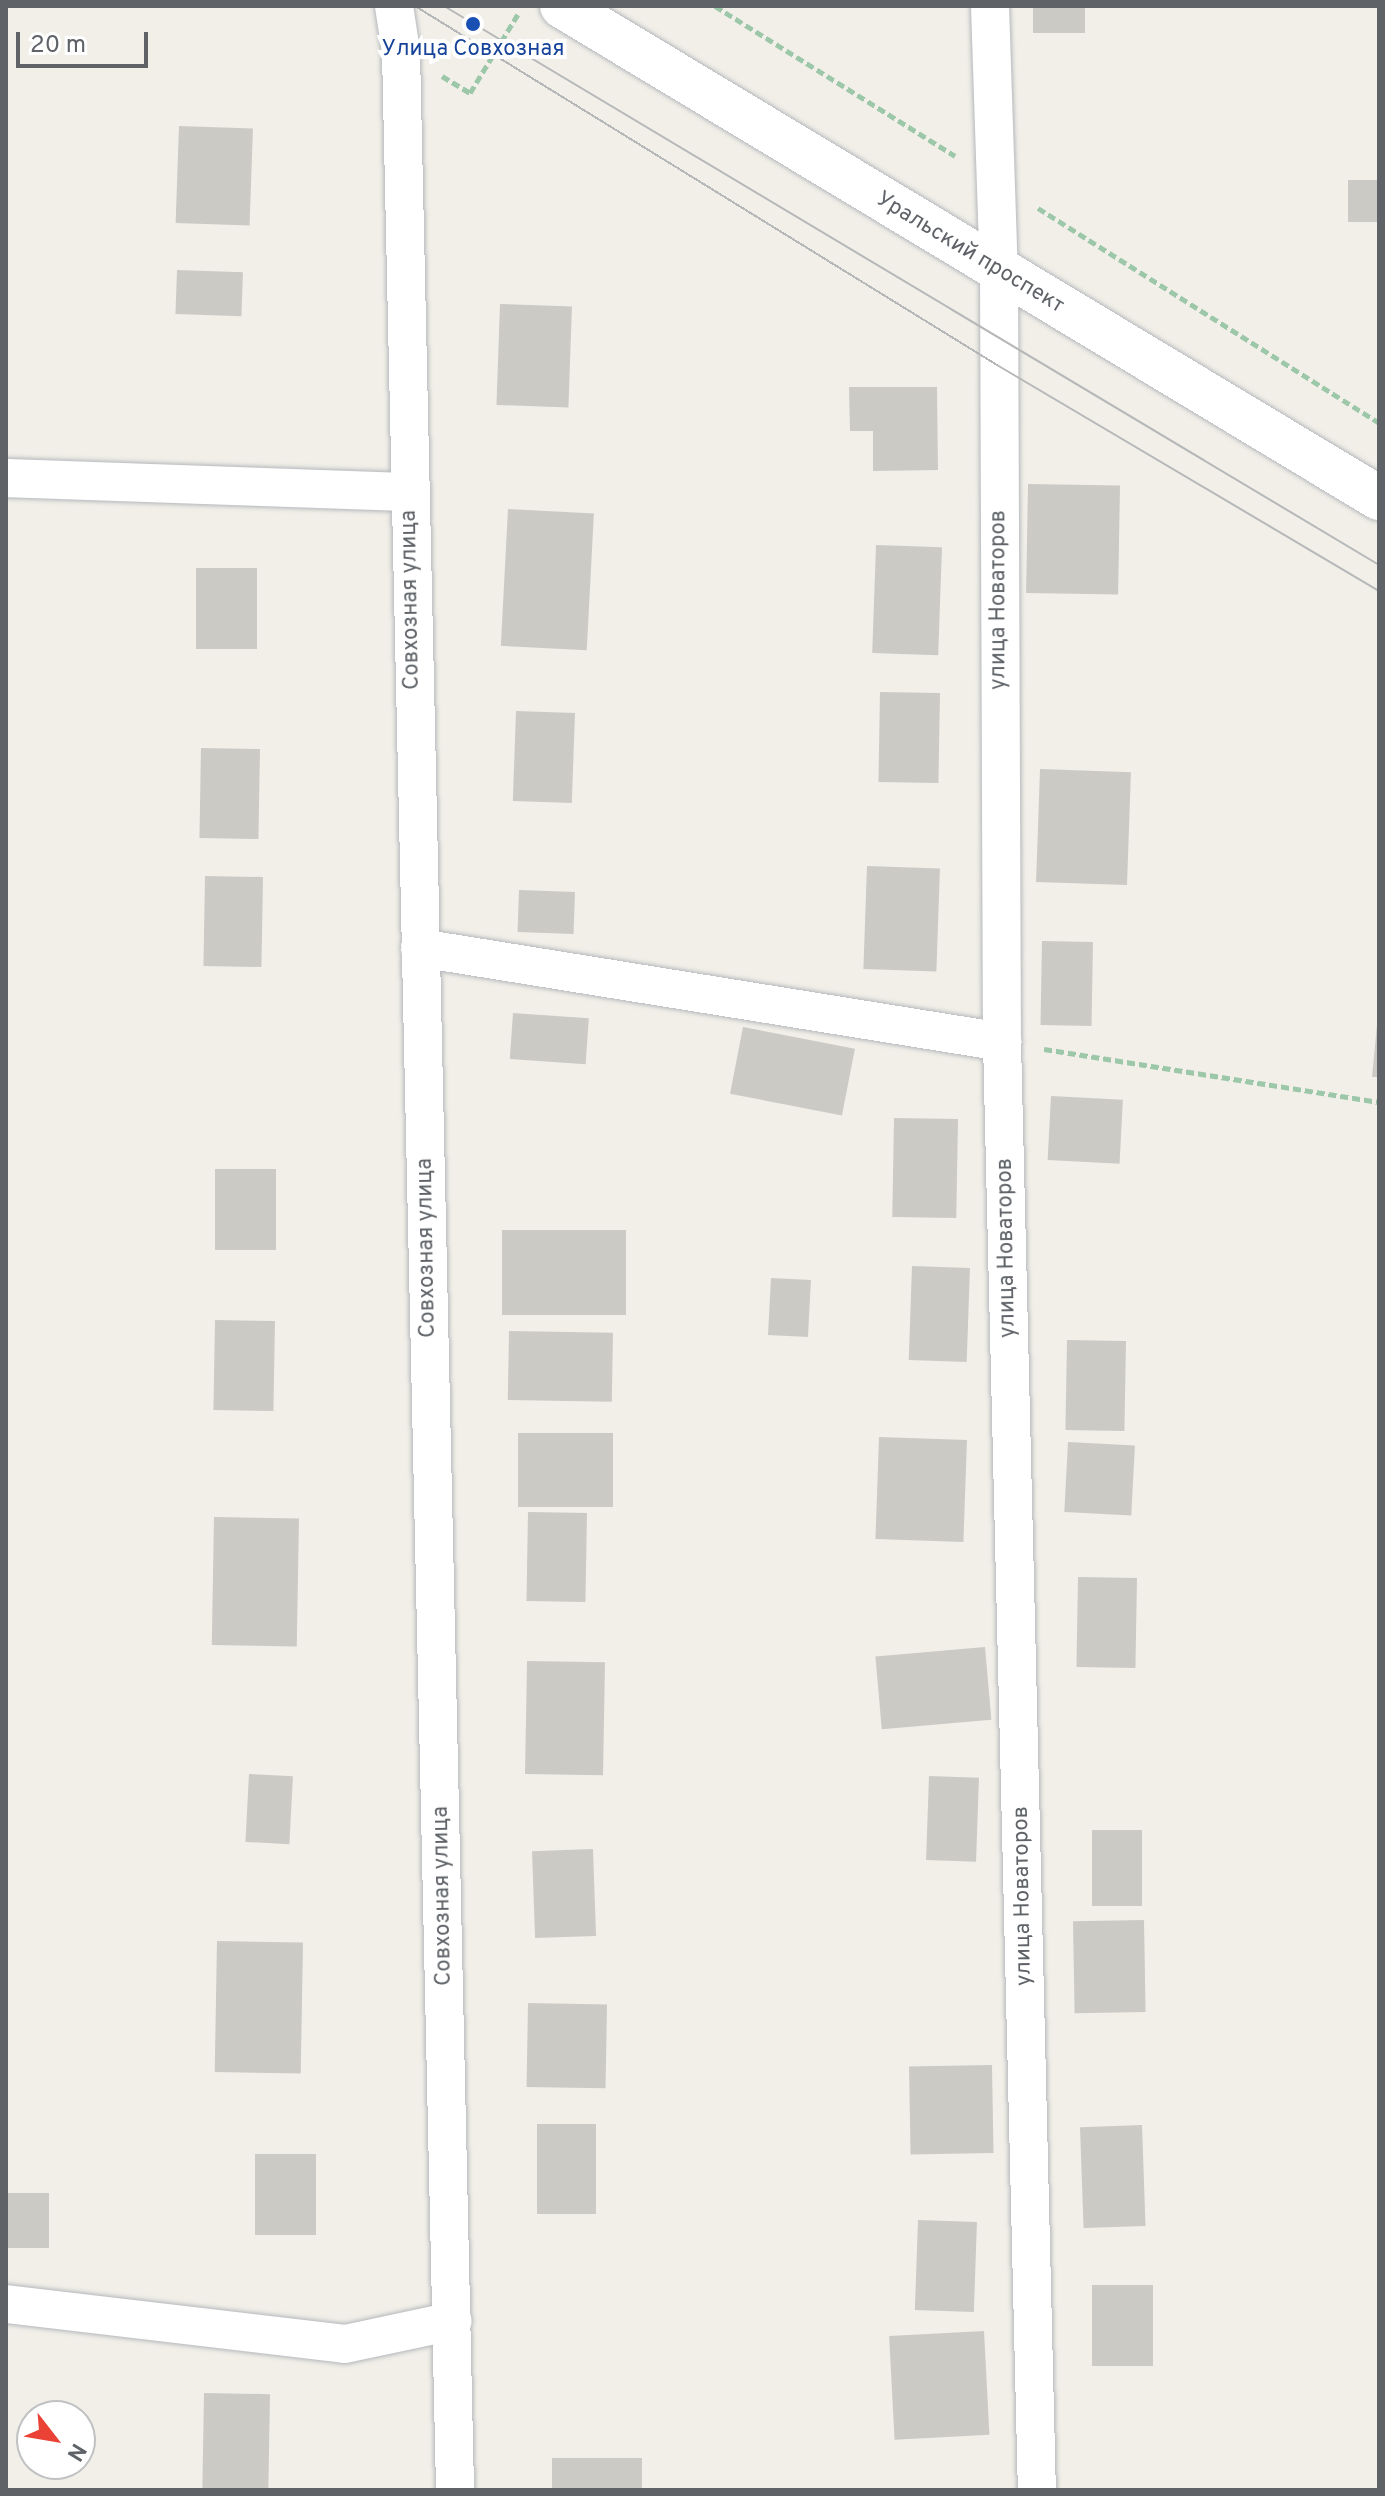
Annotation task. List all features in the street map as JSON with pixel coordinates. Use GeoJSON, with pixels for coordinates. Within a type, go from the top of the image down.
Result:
{"type":"FeatureCollection","features":[{"type":"Feature","properties":{"kind":"main road","name":"Уральский проспект"},"geometry":{"type":"LineString","coordinates":[[562,6],[1379,498]]}},
{"type":"Feature","properties":{"kind":"street","name":"Совхозная улица"},"geometry":{"type":"LineString","coordinates":[[394,6],[401,52],[408,492],[455,2490]]}},
{"type":"Feature","properties":{"kind":"street","name":"улица Новаторов"},"geometry":{"type":"LineString","coordinates":[[990,6],[999,271],[1002,1042],[1037,2490]]}},
{"type":"Feature","properties":{"kind":"street"},"geometry":{"type":"LineString","coordinates":[[6,478],[408,492]]}},
{"type":"Feature","properties":{"kind":"street"},"geometry":{"type":"LineString","coordinates":[[420,948],[1002,1042]]}},
{"type":"Feature","properties":{"kind":"street"},"geometry":{"type":"LineString","coordinates":[[6,2304],[345,2344],[453,2321]]}},
{"type":"Feature","properties":{"kind":"path"},"geometry":{"type":"LineString","coordinates":[[401,52],[470,93],[523,6]]}},
{"type":"Feature","properties":{"kind":"path"},"geometry":{"type":"LineString","coordinates":[[715,6],[1379,423]]}},
{"type":"Feature","properties":{"kind":"path"},"geometry":{"type":"LineString","coordinates":[[1002,1042],[1379,1102]]}},
{"type":"Feature","properties":{"kind":"building"},"geometry":{"type":"Polygon","coordinates":[[[1033,6],[1085,6],[1085,33],[1033,33],[1033,6]]]}},
{"type":"Feature","properties":{"kind":"building"},"geometry":{"type":"Polygon","coordinates":[[[179,126],[253,129],[250,226],[176,223],[179,126]]]}},
{"type":"Feature","properties":{"kind":"building"},"geometry":{"type":"Polygon","coordinates":[[[1348,180],[1379,180],[1379,222],[1348,222],[1348,180]]]}},
{"type":"Feature","properties":{"kind":"building"},"geometry":{"type":"Polygon","coordinates":[[[177,270],[243,272],[241,316],[175,314],[177,270]]]}},
{"type":"Feature","properties":{"kind":"building"},"geometry":{"type":"Polygon","coordinates":[[[500,304],[572,307],[568,407],[496,405],[500,304]]]}},
{"type":"Feature","properties":{"kind":"building"},"geometry":{"type":"Polygon","coordinates":[[[849,387],[937,387],[938,470],[873,471],[873,431],[850,431],[849,387]]]}},
{"type":"Feature","properties":{"kind":"building"},"geometry":{"type":"Polygon","coordinates":[[[1028,484],[1120,486],[1118,595],[1026,593],[1028,484]]]}},
{"type":"Feature","properties":{"kind":"building"},"geometry":{"type":"Polygon","coordinates":[[[508,509],[594,514],[587,650],[501,646],[508,509]]]}},
{"type":"Feature","properties":{"kind":"building"},"geometry":{"type":"Polygon","coordinates":[[[876,545],[942,547],[938,655],[872,653],[876,545]]]}},
{"type":"Feature","properties":{"kind":"building"},"geometry":{"type":"Polygon","coordinates":[[[196,568],[257,568],[257,649],[196,649],[196,568]]]}},
{"type":"Feature","properties":{"kind":"building"},"geometry":{"type":"Polygon","coordinates":[[[880,692],[940,693],[938,783],[878,782],[880,692]]]}},
{"type":"Feature","properties":{"kind":"building"},"geometry":{"type":"Polygon","coordinates":[[[516,711],[575,713],[572,803],[513,801],[516,711]]]}},
{"type":"Feature","properties":{"kind":"building"},"geometry":{"type":"Polygon","coordinates":[[[201,748],[260,749],[258,839],[199,838],[201,748]]]}},
{"type":"Feature","properties":{"kind":"building"},"geometry":{"type":"Polygon","coordinates":[[[1040,769],[1131,772],[1127,885],[1036,882],[1040,769]]]}},
{"type":"Feature","properties":{"kind":"building"},"geometry":{"type":"Polygon","coordinates":[[[867,866],[940,869],[936,971],[863,969],[867,866]]]}},
{"type":"Feature","properties":{"kind":"building"},"geometry":{"type":"Polygon","coordinates":[[[205,876],[263,877],[261,967],[203,966],[205,876]]]}},
{"type":"Feature","properties":{"kind":"building"},"geometry":{"type":"Polygon","coordinates":[[[519,890],[575,892],[574,934],[518,932],[519,890]]]}},
{"type":"Feature","properties":{"kind":"building"},"geometry":{"type":"Polygon","coordinates":[[[1042,941],[1093,942],[1092,1026],[1041,1025],[1042,941]]]}},
{"type":"Feature","properties":{"kind":"building"},"geometry":{"type":"Polygon","coordinates":[[[513,1013],[589,1018],[586,1064],[510,1059],[513,1013]]]}},
{"type":"Feature","properties":{"kind":"building"},"geometry":{"type":"Polygon","coordinates":[[[1377,1025],[1379,1077],[1372,1077],[1377,1025]]]}},
{"type":"Feature","properties":{"kind":"building"},"geometry":{"type":"Polygon","coordinates":[[[743,1027],[855,1049],[842,1116],[730,1094],[743,1027]]]}},
{"type":"Feature","properties":{"kind":"building"},"geometry":{"type":"Polygon","coordinates":[[[1051,1096],[1123,1100],[1120,1164],[1048,1160],[1051,1096]]]}},
{"type":"Feature","properties":{"kind":"building"},"geometry":{"type":"Polygon","coordinates":[[[894,1118],[958,1119],[956,1218],[892,1217],[894,1118]]]}},
{"type":"Feature","properties":{"kind":"building"},"geometry":{"type":"Polygon","coordinates":[[[215,1169],[276,1169],[276,1250],[215,1250],[215,1169]]]}},
{"type":"Feature","properties":{"kind":"building"},"geometry":{"type":"Polygon","coordinates":[[[502,1230],[626,1230],[626,1315],[502,1315],[502,1230]]]}},
{"type":"Feature","properties":{"kind":"building"},"geometry":{"type":"Polygon","coordinates":[[[912,1266],[970,1268],[967,1362],[909,1360],[912,1266]]]}},
{"type":"Feature","properties":{"kind":"building"},"geometry":{"type":"Polygon","coordinates":[[[771,1278],[811,1280],[808,1337],[768,1335],[771,1278]]]}},
{"type":"Feature","properties":{"kind":"building"},"geometry":{"type":"Polygon","coordinates":[[[215,1320],[275,1321],[273,1411],[213,1410],[215,1320]]]}},
{"type":"Feature","properties":{"kind":"building"},"geometry":{"type":"Polygon","coordinates":[[[509,1331],[613,1333],[612,1402],[508,1400],[509,1331]]]}},
{"type":"Feature","properties":{"kind":"building"},"geometry":{"type":"Polygon","coordinates":[[[1067,1340],[1126,1341],[1124,1431],[1065,1430],[1067,1340]]]}},
{"type":"Feature","properties":{"kind":"building"},"geometry":{"type":"Polygon","coordinates":[[[518,1433],[613,1433],[613,1507],[518,1507],[518,1433]]]}},
{"type":"Feature","properties":{"kind":"building"},"geometry":{"type":"Polygon","coordinates":[[[879,1437],[967,1440],[963,1542],[875,1539],[879,1437]]]}},
{"type":"Feature","properties":{"kind":"building"},"geometry":{"type":"Polygon","coordinates":[[[1068,1442],[1135,1446],[1131,1515],[1064,1512],[1068,1442]]]}},
{"type":"Feature","properties":{"kind":"building"},"geometry":{"type":"Polygon","coordinates":[[[528,1512],[587,1513],[585,1602],[526,1601],[528,1512]]]}},
{"type":"Feature","properties":{"kind":"building"},"geometry":{"type":"Polygon","coordinates":[[[214,1517],[299,1518],[297,1646],[212,1645],[214,1517]]]}},
{"type":"Feature","properties":{"kind":"building"},"geometry":{"type":"Polygon","coordinates":[[[1078,1577],[1137,1578],[1135,1668],[1076,1667],[1078,1577]]]}},
{"type":"Feature","properties":{"kind":"building"},"geometry":{"type":"Polygon","coordinates":[[[985,1647],[991,1720],[882,1729],[875,1657],[985,1647]]]}},
{"type":"Feature","properties":{"kind":"building"},"geometry":{"type":"Polygon","coordinates":[[[527,1661],[605,1662],[603,1775],[525,1774],[527,1661]]]}},
{"type":"Feature","properties":{"kind":"building"},"geometry":{"type":"Polygon","coordinates":[[[249,1774],[293,1776],[289,1844],[245,1842],[249,1774]]]}},
{"type":"Feature","properties":{"kind":"building"},"geometry":{"type":"Polygon","coordinates":[[[929,1776],[979,1778],[976,1862],[926,1860],[929,1776]]]}},
{"type":"Feature","properties":{"kind":"building"},"geometry":{"type":"Polygon","coordinates":[[[1092,1830],[1142,1830],[1142,1906],[1092,1906],[1092,1830]]]}},
{"type":"Feature","properties":{"kind":"building"},"geometry":{"type":"Polygon","coordinates":[[[593,1849],[596,1936],[535,1938],[532,1851],[593,1849]]]}},
{"type":"Feature","properties":{"kind":"building"},"geometry":{"type":"Polygon","coordinates":[[[1144,1920],[1146,2012],[1075,2013],[1073,1921],[1144,1920]]]}},
{"type":"Feature","properties":{"kind":"building"},"geometry":{"type":"Polygon","coordinates":[[[217,1941],[303,1943],[301,2073],[215,2072],[217,1941]]]}},
{"type":"Feature","properties":{"kind":"building"},"geometry":{"type":"Polygon","coordinates":[[[528,2003],[607,2004],[606,2088],[527,2087],[528,2003]]]}},
{"type":"Feature","properties":{"kind":"building"},"geometry":{"type":"Polygon","coordinates":[[[992,2065],[994,2153],[911,2154],[909,2066],[992,2065]]]}},
{"type":"Feature","properties":{"kind":"building"},"geometry":{"type":"Polygon","coordinates":[[[537,2124],[596,2124],[596,2214],[537,2214],[537,2124]]]}},
{"type":"Feature","properties":{"kind":"building"},"geometry":{"type":"Polygon","coordinates":[[[1142,2125],[1146,2226],[1084,2228],[1080,2127],[1142,2125]]]}},
{"type":"Feature","properties":{"kind":"building"},"geometry":{"type":"Polygon","coordinates":[[[255,2154],[316,2154],[316,2235],[255,2235],[255,2154]]]}},
{"type":"Feature","properties":{"kind":"building"},"geometry":{"type":"Polygon","coordinates":[[[6,2193],[49,2193],[49,2248],[6,2248],[6,2193]]]}},
{"type":"Feature","properties":{"kind":"building"},"geometry":{"type":"Polygon","coordinates":[[[918,2220],[977,2222],[974,2312],[915,2310],[918,2220]]]}},
{"type":"Feature","properties":{"kind":"building"},"geometry":{"type":"Polygon","coordinates":[[[1092,2285],[1153,2285],[1153,2366],[1092,2366],[1092,2285]]]}},
{"type":"Feature","properties":{"kind":"building"},"geometry":{"type":"Polygon","coordinates":[[[984,2331],[989,2435],[895,2440],[889,2336],[984,2331]]]}},
{"type":"Feature","properties":{"kind":"building"},"geometry":{"type":"Polygon","coordinates":[[[204,2393],[270,2394],[268,2490],[202,2490],[204,2393]]]}},
{"type":"Feature","properties":{"kind":"building"},"geometry":{"type":"Polygon","coordinates":[[[552,2458],[642,2458],[642,2490],[552,2490],[552,2458]]]}},
{"type":"Feature","properties":{"kind":"tram line"},"geometry":{"type":"LineString","coordinates":[[415,6],[997,365],[1379,591]]}},
{"type":"Feature","properties":{"kind":"tram line"},"geometry":{"type":"LineString","coordinates":[[444,6],[1379,565]]}},
{"type":"Feature","properties":{"kind":"place","name":"Улица Совхозная"},"geometry":{"type":"Point","coordinates":[473,24]}}]}
